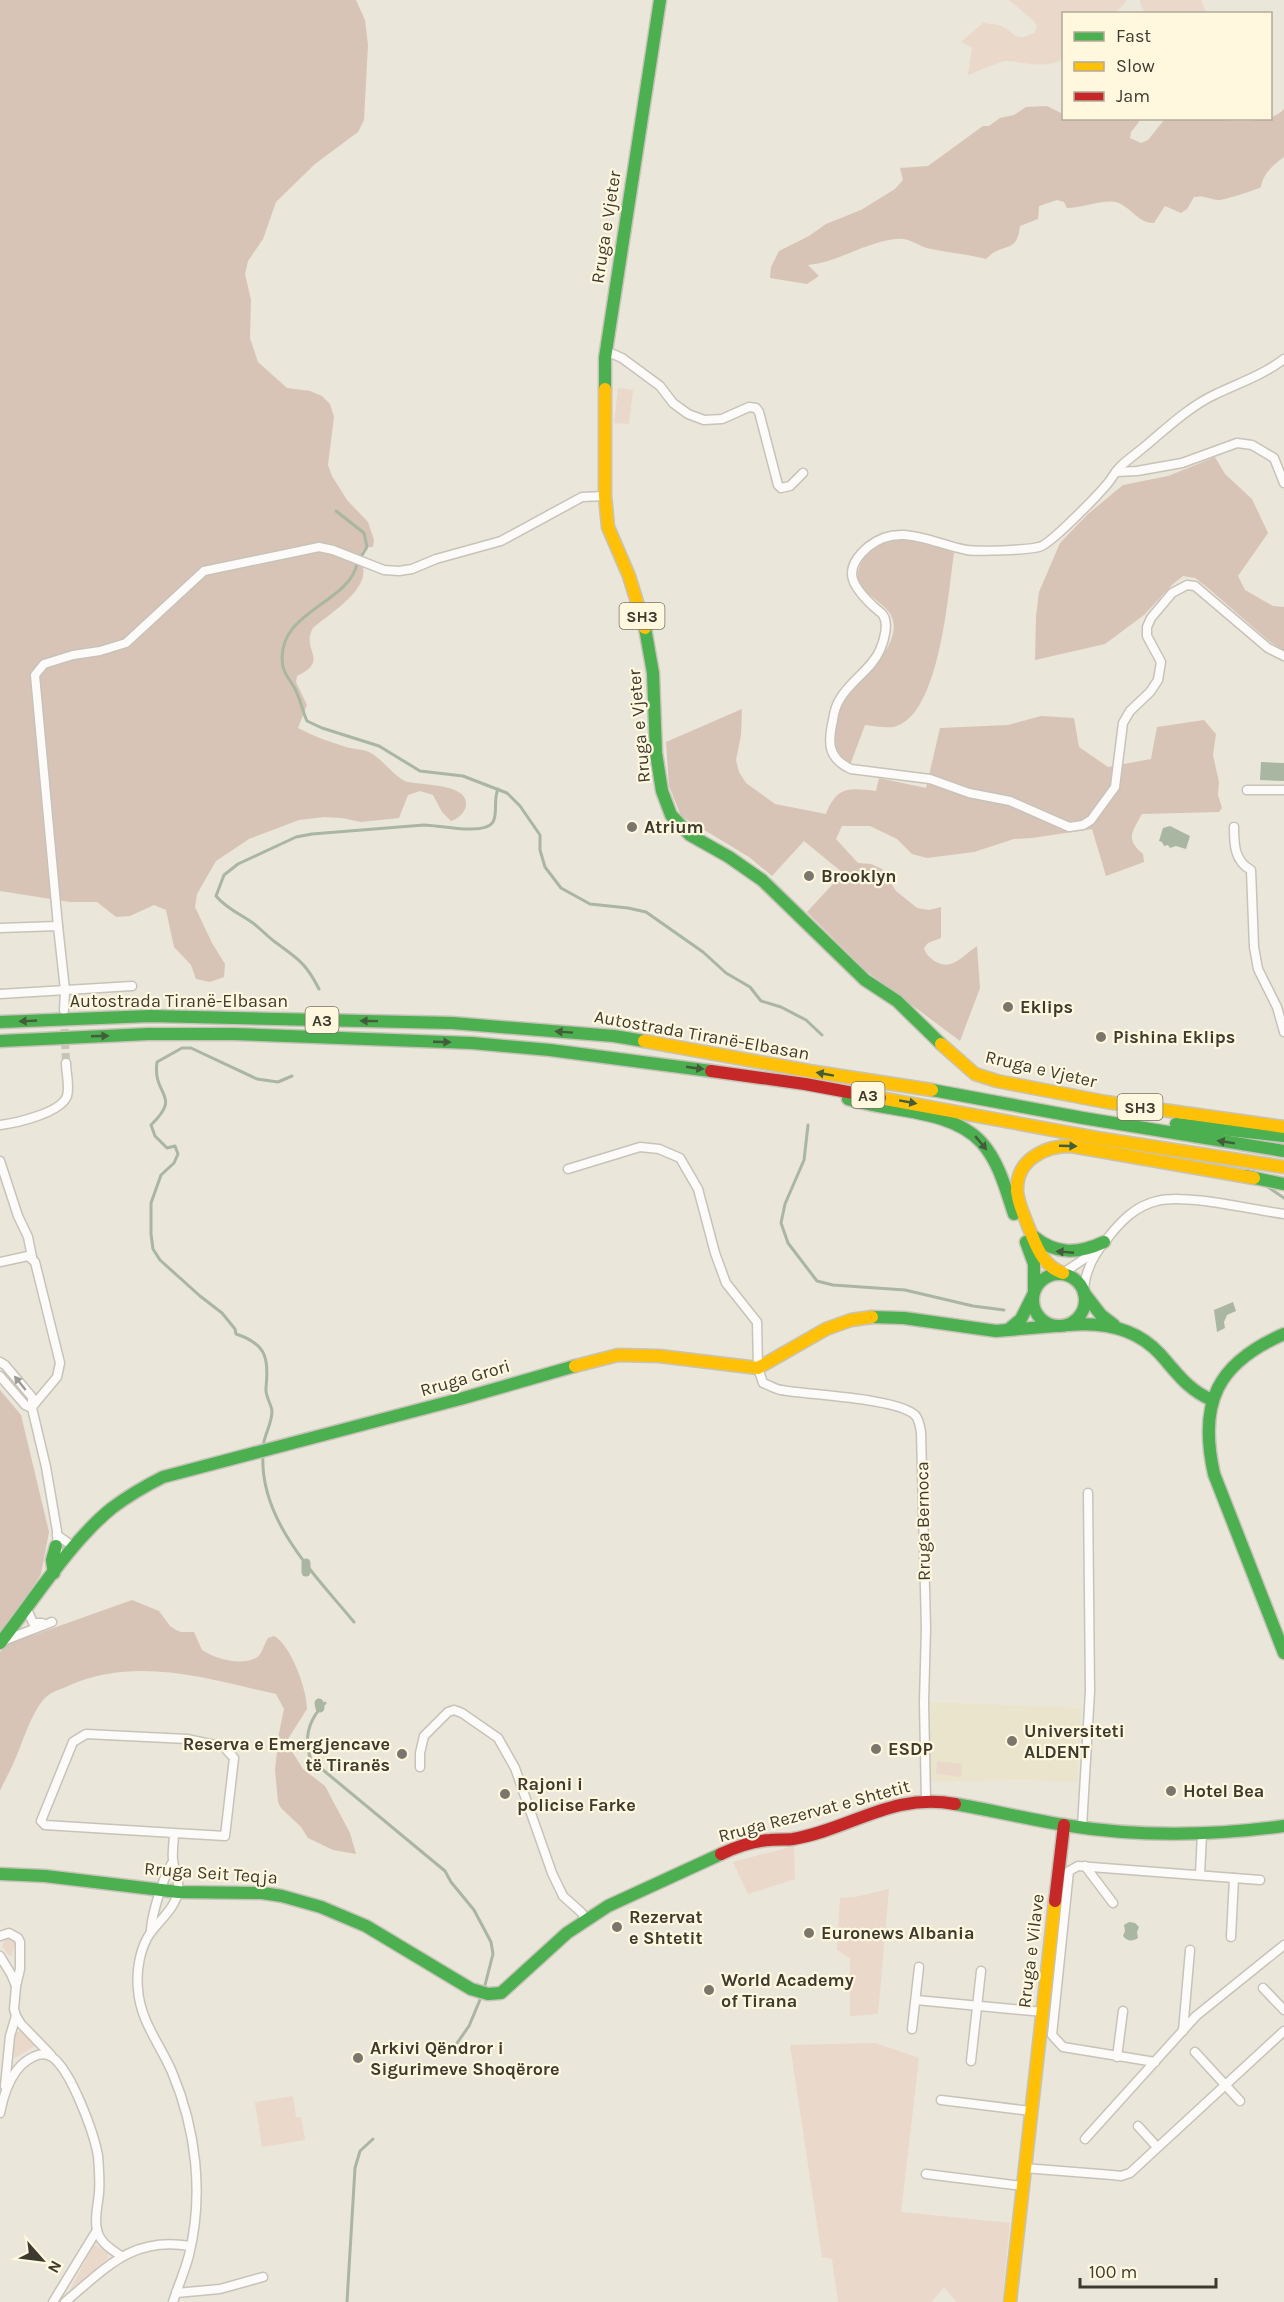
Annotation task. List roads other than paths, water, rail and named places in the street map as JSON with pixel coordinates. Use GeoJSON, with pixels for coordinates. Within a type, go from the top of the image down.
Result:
{"type":"FeatureCollection","features":[{"type":"Feature","properties":{"kind":"main road","name":"Rruga e Vjeter"},"geometry":{"type":"LineString","coordinates":[[660,0],[606,351],[604,377],[605,496],[608,528],[629,576],[648,639],[659,775],[666,804],[678,825],[762,880],[865,980],[897,1001],[958,1061],[975,1074],[997,1081],[1106,1102],[1284,1127]]}},
{"type":"Feature","properties":{"kind":"main road","name":"Autostrada Tiranë-Elbasan"},"geometry":{"type":"LineString","coordinates":[[0,1022],[150,1016],[238,1018],[452,1023],[615,1036],[889,1085],[966,1095],[1083,1118],[1284,1151]]}},
{"type":"Feature","properties":{"kind":"main road","name":"Autostrada Tiranë-Elbasan"},"geometry":{"type":"LineString","coordinates":[[0,1041],[148,1034],[234,1034],[472,1043],[550,1050],[830,1088],[1097,1138],[1284,1167]]}},
{"type":"Feature","properties":{"kind":"main road"},"geometry":{"type":"LineString","coordinates":[[830,1088],[842,1096],[866,1105],[956,1124],[981,1141],[999,1174],[1032,1259],[1033,1301],[1037,1313],[1046,1323],[1055,1326]]}},
{"type":"Feature","properties":{"kind":"main road"},"geometry":{"type":"LineString","coordinates":[[1083,1118],[1115,1117],[1284,1136]]}},
{"type":"Feature","properties":{"kind":"main road"},"geometry":{"type":"LineString","coordinates":[[1097,1138],[1254,1178]]}},
{"type":"Feature","properties":{"kind":"main road"},"geometry":{"type":"LineString","coordinates":[[1122,1331],[1101,1315],[1074,1278],[1056,1271],[1039,1252],[1017,1193],[1024,1166],[1032,1156],[1055,1146],[1086,1148],[1284,1184]]}},
{"type":"Feature","properties":{"kind":"main road"},"geometry":{"type":"LineString","coordinates":[[1031,1233],[1046,1247],[1064,1253],[1087,1251],[1104,1242]]}},
{"type":"Feature","properties":{"kind":"main road"},"geometry":{"type":"LineString","coordinates":[[1002,1331],[1012,1327],[1021,1319],[1034,1293],[1045,1278],[1055,1273],[1063,1273]]}},
{"type":"Feature","properties":{"kind":"main road"},"geometry":{"type":"LineString","coordinates":[[1069,1325],[1082,1311],[1085,1303],[1084,1293]]}},
{"type":"Feature","properties":{"kind":"main road"},"geometry":{"type":"LineString","coordinates":[[758,1368],[772,1363],[823,1330],[868,1316],[1002,1331],[1032,1326],[1087,1323],[1122,1331],[1146,1340],[1190,1387],[1212,1400]]}},
{"type":"Feature","properties":{"kind":"main road"},"geometry":{"type":"LineString","coordinates":[[1284,1334],[1262,1342],[1243,1356],[1219,1383],[1212,1400],[1206,1431],[1208,1457],[1284,1653]]}},
{"type":"Feature","properties":{"kind":"main road","name":"Rruga Grori"},"geometry":{"type":"LineString","coordinates":[[0,1643],[82,1537],[111,1509],[163,1477],[460,1399],[594,1359],[618,1355],[659,1356],[758,1368]]}},
{"type":"Feature","properties":{"kind":"main road"},"geometry":{"type":"LineString","coordinates":[[54,1573],[51,1567],[57,1541]]}},
{"type":"Feature","properties":{"kind":"main road","name":"Rruga Rezervat e Shtetit"},"geometry":{"type":"LineString","coordinates":[[585,1920],[608,1906],[736,1847],[819,1832],[898,1804],[926,1801],[966,1806],[1064,1825]]}},
{"type":"Feature","properties":{"kind":"main road"},"geometry":{"type":"LineString","coordinates":[[1064,1825],[1164,1834],[1202,1834],[1284,1826]]}},
{"type":"Feature","properties":{"kind":"main road","name":"Rruga e Vilave"},"geometry":{"type":"LineString","coordinates":[[1010,2302],[1064,1825]]}},
{"type":"Feature","properties":{"kind":"main road","name":"Rruga Seit Teqja"},"geometry":{"type":"LineString","coordinates":[[0,1874],[45,1876],[178,1892],[261,1893],[282,1896],[321,1907],[366,1926],[467,1988],[482,1994],[501,1993],[567,1933],[585,1920]]}},
{"type":"Feature","properties":{"kind":"street"},"geometry":{"type":"LineString","coordinates":[[606,351],[622,358],[660,386],[673,403],[688,414],[704,420],[722,419],[749,407],[756,408],[767,438],[778,485],[781,488],[790,486],[803,473]]}},
{"type":"Feature","properties":{"kind":"street"},"geometry":{"type":"LineString","coordinates":[[1284,359],[1242,384],[1214,394],[1169,426],[1120,466],[1109,482],[1056,537],[1041,547],[970,550],[930,539],[898,534],[879,540],[860,555],[854,565],[851,580],[854,587],[883,615],[884,638],[876,658],[839,699],[829,735],[830,745],[840,764],[863,772],[930,780],[969,793],[1010,801],[1069,827],[1083,825],[1091,820],[1115,787],[1123,723],[1130,711],[1150,692],[1158,680],[1161,662],[1147,636],[1147,627],[1151,618],[1172,593],[1187,585],[1195,586],[1268,648],[1284,656]]}},
{"type":"Feature","properties":{"kind":"street"},"geometry":{"type":"LineString","coordinates":[[1116,472],[1182,463],[1237,443],[1244,443],[1274,458],[1284,483]]}},
{"type":"Feature","properties":{"kind":"street"},"geometry":{"type":"LineString","coordinates":[[64,1011],[64,990],[35,675],[44,664],[126,643],[204,571],[319,547],[333,550],[384,570],[399,572],[436,559],[501,542],[582,497],[605,496]]}},
{"type":"Feature","properties":{"kind":"street"},"geometry":{"type":"LineString","coordinates":[[1247,790],[1284,790]]}},
{"type":"Feature","properties":{"kind":"street"},"geometry":{"type":"LineString","coordinates":[[1234,826],[1234,849],[1244,866],[1251,870],[1254,947],[1258,969],[1277,1006],[1284,1032]]}},
{"type":"Feature","properties":{"kind":"street"},"geometry":{"type":"LineString","coordinates":[[0,928],[58,926]]}},
{"type":"Feature","properties":{"kind":"street"},"geometry":{"type":"LineString","coordinates":[[0,994],[132,986]]}},
{"type":"Feature","properties":{"kind":"street"},"geometry":{"type":"LineString","coordinates":[[0,1125],[22,1122],[61,1104],[68,1094],[66,1063]]}},
{"type":"Feature","properties":{"kind":"street"},"geometry":{"type":"LineString","coordinates":[[568,1169],[640,1147],[659,1149],[680,1158],[698,1189],[715,1253],[726,1283],[757,1323],[758,1368]]}},
{"type":"Feature","properties":{"kind":"street"},"geometry":{"type":"LineString","coordinates":[[0,1161],[40,1275],[60,1367],[57,1377],[32,1408]]}},
{"type":"Feature","properties":{"kind":"street"},"geometry":{"type":"LineString","coordinates":[[1063,1273],[1080,1264],[1126,1217],[1156,1201],[1182,1199],[1284,1214]]}},
{"type":"Feature","properties":{"kind":"street"},"geometry":{"type":"LineString","coordinates":[[1084,1293],[1090,1263],[1104,1242]]}},
{"type":"Feature","properties":{"kind":"street"},"geometry":{"type":"LineString","coordinates":[[0,1262],[20,1256],[32,1257]]}},
{"type":"Feature","properties":{"kind":"street"},"geometry":{"type":"LineString","coordinates":[[0,1362],[6,1365],[32,1397],[32,1408],[46,1467],[57,1541],[61,1555],[66,1558]]}},
{"type":"Feature","properties":{"kind":"street","name":"Rruga Bernoca"},"geometry":{"type":"LineString","coordinates":[[758,1368],[763,1383],[779,1390],[817,1393],[896,1406],[914,1414],[920,1424],[926,1628],[924,1702],[926,1801]]}},
{"type":"Feature","properties":{"kind":"street"},"geometry":{"type":"LineString","coordinates":[[0,1376],[25,1405],[32,1408]]}},
{"type":"Feature","properties":{"kind":"street"},"geometry":{"type":"LineString","coordinates":[[1082,1827],[1090,1691],[1088,1493]]}},
{"type":"Feature","properties":{"kind":"street"},"geometry":{"type":"LineString","coordinates":[[57,1541],[74,1547]]}},
{"type":"Feature","properties":{"kind":"street"},"geometry":{"type":"LineString","coordinates":[[27,1608],[33,1623]]}},
{"type":"Feature","properties":{"kind":"street"},"geometry":{"type":"LineString","coordinates":[[0,1643],[52,1622],[33,1623],[12,1628]]}},
{"type":"Feature","properties":{"kind":"street"},"geometry":{"type":"LineString","coordinates":[[420,1767],[424,1736],[448,1712],[454,1710],[462,1713],[498,1738],[515,1768],[552,1873],[564,1896],[582,1913],[585,1920]]}},
{"type":"Feature","properties":{"kind":"street"},"geometry":{"type":"LineString","coordinates":[[86,1734],[187,1739],[224,1748],[234,1758],[225,1836],[174,1833],[45,1825],[41,1821],[73,1742],[86,1734]]}},
{"type":"Feature","properties":{"kind":"street"},"geometry":{"type":"LineString","coordinates":[[151,1932],[162,1922],[178,1892],[178,1875],[173,1862],[174,1833]]}},
{"type":"Feature","properties":{"kind":"street"},"geometry":{"type":"LineString","coordinates":[[1200,1874],[1202,1834]]}},
{"type":"Feature","properties":{"kind":"street"},"geometry":{"type":"LineString","coordinates":[[173,1862],[165,1873],[162,1890],[151,1918],[151,1932],[139,1962],[139,1996],[147,2026],[167,2060],[178,2086],[195,2151],[196,2186],[190,2246],[173,2302]]}},
{"type":"Feature","properties":{"kind":"street"},"geometry":{"type":"LineString","coordinates":[[1085,1866],[1113,1903]]}},
{"type":"Feature","properties":{"kind":"street"},"geometry":{"type":"LineString","coordinates":[[1155,2062],[1063,2047],[1055,2040],[1052,2029],[1068,1875],[1074,1867],[1085,1866],[1260,1880]]}},
{"type":"Feature","properties":{"kind":"street"},"geometry":{"type":"LineString","coordinates":[[1230,1937],[1234,1878]]}},
{"type":"Feature","properties":{"kind":"street"},"geometry":{"type":"LineString","coordinates":[[0,1936],[9,1934],[18,1938],[20,1942],[20,1969],[14,2009],[16,2016],[65,2072],[93,2139],[99,2168],[97,2230],[53,2302]]}},
{"type":"Feature","properties":{"kind":"street"},"geometry":{"type":"LineString","coordinates":[[1085,2139],[1200,2012],[1284,1945]]}},
{"type":"Feature","properties":{"kind":"street"},"geometry":{"type":"LineString","coordinates":[[1183,2031],[1190,1950]]}},
{"type":"Feature","properties":{"kind":"street"},"geometry":{"type":"LineString","coordinates":[[0,1956],[8,1967],[16,1986]]}},
{"type":"Feature","properties":{"kind":"street"},"geometry":{"type":"LineString","coordinates":[[912,2029],[919,1967]]}},
{"type":"Feature","properties":{"kind":"street"},"geometry":{"type":"LineString","coordinates":[[971,2061],[981,1971]]}},
{"type":"Feature","properties":{"kind":"street"},"geometry":{"type":"LineString","coordinates":[[1263,1988],[1284,2010]]}},
{"type":"Feature","properties":{"kind":"street"},"geometry":{"type":"LineString","coordinates":[[916,2000],[1043,2012]]}},
{"type":"Feature","properties":{"kind":"street"},"geometry":{"type":"LineString","coordinates":[[1117,2057],[1124,2011]]}},
{"type":"Feature","properties":{"kind":"street"},"geometry":{"type":"LineString","coordinates":[[0,2113],[5,2092],[10,2036],[16,2016]]}},
{"type":"Feature","properties":{"kind":"street"},"geometry":{"type":"LineString","coordinates":[[1024,2169],[1121,2176],[1130,2173],[1284,2031]]}},
{"type":"Feature","properties":{"kind":"street"},"geometry":{"type":"LineString","coordinates":[[1039,2041],[1055,2040]]}},
{"type":"Feature","properties":{"kind":"street"},"geometry":{"type":"LineString","coordinates":[[1195,2052],[1240,2101]]}},
{"type":"Feature","properties":{"kind":"street"},"geometry":{"type":"LineString","coordinates":[[5,2092],[11,2079],[27,2060],[43,2054],[53,2058]]}},
{"type":"Feature","properties":{"kind":"street"},"geometry":{"type":"LineString","coordinates":[[941,2100],[1031,2111]]}},
{"type":"Feature","properties":{"kind":"street"},"geometry":{"type":"LineString","coordinates":[[1137,2126],[1156,2147]]}},
{"type":"Feature","properties":{"kind":"street"},"geometry":{"type":"LineString","coordinates":[[926,2174],[1022,2186]]}},
{"type":"Feature","properties":{"kind":"street"},"geometry":{"type":"LineString","coordinates":[[97,2230],[106,2245],[121,2256]]}},
{"type":"Feature","properties":{"kind":"street"},"geometry":{"type":"LineString","coordinates":[[65,2302],[121,2256],[152,2245],[173,2243],[190,2246]]}},
{"type":"Feature","properties":{"kind":"street"},"geometry":{"type":"LineString","coordinates":[[176,2293],[220,2289],[263,2277]]}},
{"type":"Feature","properties":{"kind":"waterway"},"geometry":{"type":"LineString","coordinates":[[336,511],[364,533],[367,547],[362,555]]}},
{"type":"Feature","properties":{"kind":"waterway"},"geometry":{"type":"LineString","coordinates":[[357,564],[351,578],[340,590],[300,621],[289,633],[283,648],[283,667],[296,691],[307,721],[379,746],[420,771],[463,776],[507,793],[520,806],[540,835],[540,850],[545,867],[561,888],[590,904],[646,912],[703,952],[726,973],[750,987],[761,1001],[781,1007],[806,1020],[822,1035]]}},
{"type":"Feature","properties":{"kind":"waterway"},"geometry":{"type":"LineString","coordinates":[[319,989],[310,973],[289,952],[253,923],[220,901],[216,896],[224,875],[238,864],[296,837],[312,834],[424,825],[460,829],[488,826],[493,822],[498,789]]}},
{"type":"Feature","properties":{"kind":"waterway"},"geometry":{"type":"LineString","coordinates":[[263,1447],[272,1411],[266,1391],[267,1369],[264,1354],[254,1343],[236,1334],[235,1329],[222,1313],[160,1260],[153,1249],[151,1203],[161,1175],[174,1163],[178,1154],[175,1146],[167,1148],[155,1136],[151,1125],[160,1115],[166,1101],[158,1082],[157,1062],[182,1048],[191,1048],[257,1079],[278,1082],[292,1076]]}},
{"type":"Feature","properties":{"kind":"waterway"},"geometry":{"type":"LineString","coordinates":[[808,1125],[804,1160],[785,1204],[781,1223],[788,1243],[817,1281],[833,1285],[905,1290],[973,1306],[1004,1310]]}},
{"type":"Feature","properties":{"kind":"waterway"},"geometry":{"type":"LineString","coordinates":[[1268,1187],[1284,1198]]}},
{"type":"Feature","properties":{"kind":"waterway"},"geometry":{"type":"LineString","coordinates":[[263,1454],[264,1478],[270,1501],[280,1524],[307,1566],[354,1622]]}},
{"type":"Feature","properties":{"kind":"waterway"},"geometry":{"type":"LineString","coordinates":[[306,1563],[306,1572]]}},
{"type":"Feature","properties":{"kind":"waterway"},"geometry":{"type":"LineString","coordinates":[[319,1703],[320,1708]]}},
{"type":"Feature","properties":{"kind":"waterway"},"geometry":{"type":"LineString","coordinates":[[325,1703],[311,1723],[307,1737],[311,1760],[445,1871],[474,1910],[491,1942],[493,1954],[484,1989]]}},
{"type":"Feature","properties":{"kind":"waterway"},"geometry":{"type":"LineString","coordinates":[[455,2046],[469,2026],[482,1995]]}},
{"type":"Feature","properties":{"kind":"waterway"},"geometry":{"type":"LineString","coordinates":[[347,2302],[355,2168],[360,2151],[373,2139]]}},
{"type":"Feature","properties":{"kind":"tunnel"},"geometry":{"type":"LineString","coordinates":[[64,1017],[66,1063]]}},
{"type":"Feature","properties":{"kind":"place","name":"Atrium"},"geometry":{"type":"Point","coordinates":[632,827]}},
{"type":"Feature","properties":{"kind":"place","name":"Brooklyn"},"geometry":{"type":"Point","coordinates":[809,876]}},
{"type":"Feature","properties":{"kind":"place","name":"Eklips"},"geometry":{"type":"Point","coordinates":[1008,1007]}},
{"type":"Feature","properties":{"kind":"place","name":"Pishina Eklips"},"geometry":{"type":"Point","coordinates":[1101,1037]}},
{"type":"Feature","properties":{"kind":"place","name":"Universiteti ALDENT"},"geometry":{"type":"Point","coordinates":[1012,1741]}},
{"type":"Feature","properties":{"kind":"place","name":"ESDP"},"geometry":{"type":"Point","coordinates":[876,1749]}},
{"type":"Feature","properties":{"kind":"place","name":"Reserva e Emergjencave të Tiranës"},"geometry":{"type":"Point","coordinates":[402,1754]}},
{"type":"Feature","properties":{"kind":"place","name":"Hotel Bea"},"geometry":{"type":"Point","coordinates":[1171,1791]}},
{"type":"Feature","properties":{"kind":"place","name":"Rajoni i policise Farke"},"geometry":{"type":"Point","coordinates":[505,1794]}},
{"type":"Feature","properties":{"kind":"place","name":"Rezervat e Shtetit"},"geometry":{"type":"Point","coordinates":[617,1927]}},
{"type":"Feature","properties":{"kind":"place","name":"Euronews Albania"},"geometry":{"type":"Point","coordinates":[809,1933]}},
{"type":"Feature","properties":{"kind":"place","name":"World Academy of Tirana"},"geometry":{"type":"Point","coordinates":[709,1990]}},
{"type":"Feature","properties":{"kind":"place","name":"Arkivi Qëndror i Sigurimeve Shoqërore"},"geometry":{"type":"Point","coordinates":[358,2058]}}]}
